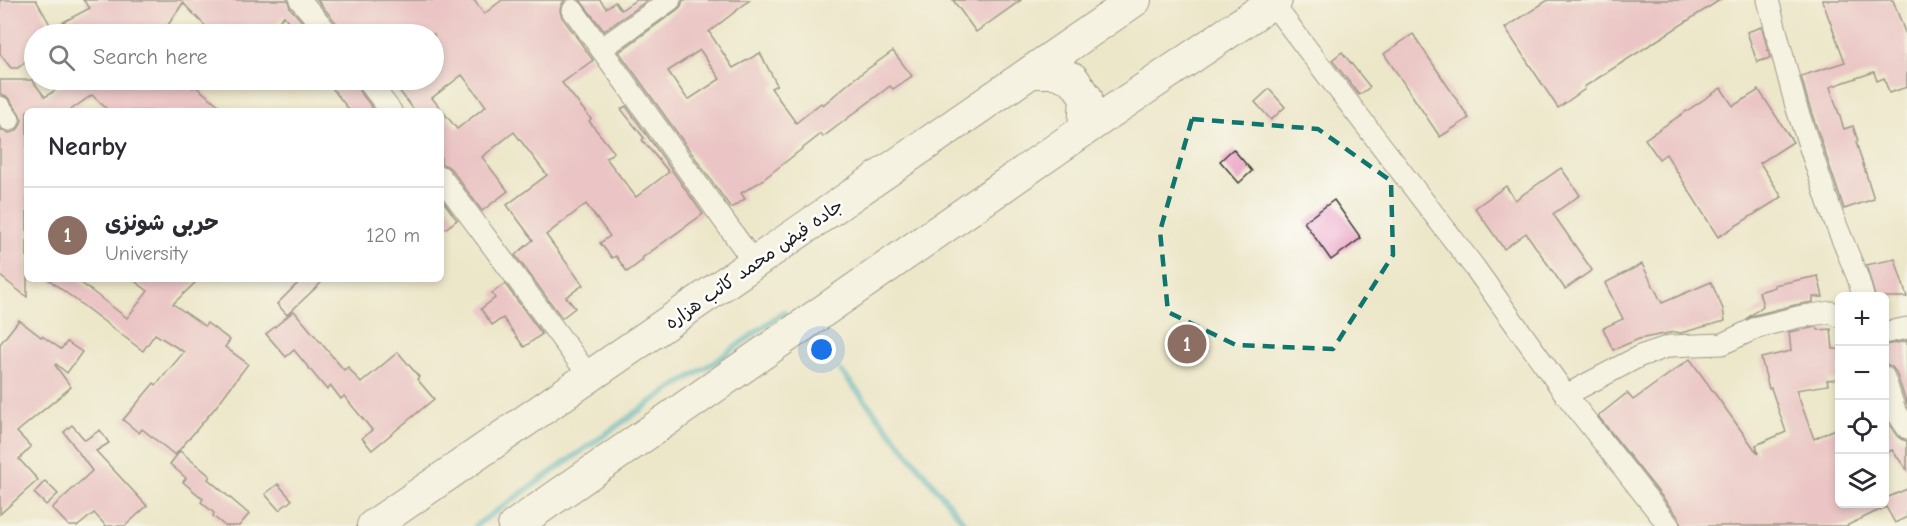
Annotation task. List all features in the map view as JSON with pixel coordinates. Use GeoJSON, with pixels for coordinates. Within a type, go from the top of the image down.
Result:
{"type":"FeatureCollection","features":[{"type":"Feature","properties":{"kind":"main road","name":"جاده فیض محمد کاتب هزاره"},"geometry":{"type":"LineString","coordinates":[[373,526],[1135,0]]}},
{"type":"Feature","properties":{"kind":"main road"},"geometry":{"type":"LineString","coordinates":[[514,526],[1084,130],[1274,1]]}},
{"type":"Feature","properties":{"kind":"main road"},"geometry":{"type":"LineString","coordinates":[[1031,72],[1055,72],[1073,79],[1086,97],[1084,130]]}},
{"type":"Feature","properties":{"kind":"street"},"geometry":{"type":"LineString","coordinates":[[300,0],[320,24]]}},
{"type":"Feature","properties":{"kind":"street"},"geometry":{"type":"LineString","coordinates":[[601,49],[670,0]]}},
{"type":"Feature","properties":{"kind":"street"},"geometry":{"type":"LineString","coordinates":[[1768,0],[1796,106],[1833,217],[1862,292]]}},
{"type":"Feature","properties":{"kind":"street"},"geometry":{"type":"LineString","coordinates":[[1274,1],[1475,268],[1566,394],[1670,526]]}},
{"type":"Feature","properties":{"kind":"street"},"geometry":{"type":"LineString","coordinates":[[573,10],[755,264]]}},
{"type":"Feature","properties":{"kind":"street"},"geometry":{"type":"LineString","coordinates":[[375,90],[389,108]]}},
{"type":"Feature","properties":{"kind":"street"},"geometry":{"type":"LineString","coordinates":[[444,181],[590,377]]}},
{"type":"Feature","properties":{"kind":"street"},"geometry":{"type":"LineString","coordinates":[[1566,394],[1640,356],[1670,346],[1722,344],[1758,327],[1798,317],[1831,312],[1835,314]]}},
{"type":"Feature","properties":{"kind":"street"},"geometry":{"type":"LineString","coordinates":[[1889,332],[1907,328]]}},
{"type":"Feature","properties":{"kind":"street"},"geometry":{"type":"LineString","coordinates":[[1889,391],[1895,410],[1907,428]]}},
{"type":"Feature","properties":{"kind":"highlighted area"},"geometry":{"type":"Polygon","coordinates":[[[1192,119],[1318,129],[1391,181],[1393,255],[1333,349],[1236,345],[1168,312],[1160,231],[1192,119]]]}},
{"type":"Feature","properties":{"kind":"building"},"geometry":{"type":"Polygon","coordinates":[[[0,0],[36,0],[50,24],[24,24],[24,63],[18,68],[11,68],[0,54],[0,0]]]}},
{"type":"Feature","properties":{"kind":"building"},"geometry":{"type":"Polygon","coordinates":[[[83,0],[288,0],[290,8],[304,24],[290,24],[284,16],[276,24],[203,24],[183,3],[169,24],[60,24],[90,8],[83,0]]]}},
{"type":"Feature","properties":{"kind":"building"},"geometry":{"type":"Polygon","coordinates":[[[317,0],[474,0],[484,14],[502,0],[565,0],[561,5],[562,17],[593,60],[562,83],[614,152],[606,158],[636,197],[669,172],[642,140],[644,138],[621,109],[626,106],[703,214],[642,258],[643,260],[627,272],[616,256],[612,258],[600,243],[610,236],[586,204],[546,235],[583,285],[566,297],[575,308],[562,318],[515,255],[533,240],[507,205],[547,175],[514,132],[482,157],[508,191],[482,211],[444,165],[444,113],[457,129],[486,106],[462,75],[444,89],[444,24],[337,24],[317,0]]]}},
{"type":"Feature","properties":{"kind":"building"},"geometry":{"type":"Polygon","coordinates":[[[580,0],[600,0],[606,8],[615,2],[621,10],[636,0],[648,0],[604,31],[580,0]]]}},
{"type":"Feature","properties":{"kind":"building"},"geometry":{"type":"Polygon","coordinates":[[[683,0],[750,0],[709,32],[733,68],[760,53],[777,85],[771,88],[796,123],[893,51],[912,76],[893,89],[890,86],[823,137],[821,134],[760,182],[741,193],[745,199],[731,208],[619,52],[681,6],[683,0]],[[700,50],[668,71],[688,100],[720,79],[700,50]]]}},
{"type":"Feature","properties":{"kind":"building"},"geometry":{"type":"Polygon","coordinates":[[[953,0],[1021,0],[976,32],[953,0]]]}},
{"type":"Feature","properties":{"kind":"building"},"geometry":{"type":"Polygon","coordinates":[[[1548,0],[1720,0],[1584,87],[1585,89],[1558,108],[1505,28],[1548,0]]]}},
{"type":"Feature","properties":{"kind":"building"},"geometry":{"type":"Polygon","coordinates":[[[1822,0],[1893,0],[1907,38],[1907,87],[1889,93],[1884,78],[1877,81],[1874,72],[1830,87],[1844,129],[1853,126],[1874,199],[1844,209],[1801,76],[1845,62],[1822,0]]]}},
{"type":"Feature","properties":{"kind":"building"},"geometry":{"type":"Polygon","coordinates":[[[1762,27],[1770,58],[1757,62],[1747,32],[1762,27]]]}},
{"type":"Feature","properties":{"kind":"building"},"geometry":{"type":"Polygon","coordinates":[[[1413,34],[1469,118],[1440,137],[1384,54],[1413,34]]]}},
{"type":"Feature","properties":{"kind":"building"},"geometry":{"type":"Polygon","coordinates":[[[1342,52],[1370,87],[1359,95],[1332,60],[1342,52]]]}},
{"type":"Feature","properties":{"kind":"building"},"geometry":{"type":"Polygon","coordinates":[[[0,80],[24,80],[24,90],[40,90],[45,97],[56,90],[200,90],[222,108],[106,108],[92,95],[73,108],[24,108],[24,282],[27,282],[27,297],[0,276],[0,129],[9,133],[16,131],[22,120],[10,100],[0,94],[0,80]]]}},
{"type":"Feature","properties":{"kind":"building"},"geometry":{"type":"Polygon","coordinates":[[[1721,88],[1733,106],[1759,90],[1793,142],[1760,163],[1782,197],[1718,237],[1666,154],[1659,159],[1645,139],[1721,88]]]}},
{"type":"Feature","properties":{"kind":"building"},"geometry":{"type":"Polygon","coordinates":[[[1269,89],[1285,107],[1271,120],[1255,102],[1269,89]]]}},
{"type":"Feature","properties":{"kind":"building"},"geometry":{"type":"Polygon","coordinates":[[[334,90],[359,90],[373,108],[348,108],[334,90]]]}},
{"type":"Feature","properties":{"kind":"building"},"geometry":{"type":"Polygon","coordinates":[[[399,90],[442,90],[432,98],[440,108],[413,108],[399,90]]]}},
{"type":"Feature","properties":{"kind":"building"},"geometry":{"type":"Polygon","coordinates":[[[1233,149],[1252,171],[1239,183],[1220,161],[1233,149]]]}},
{"type":"Feature","properties":{"kind":"building"},"geometry":{"type":"Polygon","coordinates":[[[1561,168],[1580,195],[1553,214],[1592,270],[1565,289],[1526,233],[1504,249],[1475,208],[1506,186],[1515,200],[1561,168]]]}},
{"type":"Feature","properties":{"kind":"building"},"geometry":{"type":"Polygon","coordinates":[[[1334,200],[1361,238],[1331,260],[1304,222],[1334,200]]]}},
{"type":"Feature","properties":{"kind":"building"},"geometry":{"type":"Polygon","coordinates":[[[444,202],[457,220],[444,230],[444,202]]]}},
{"type":"Feature","properties":{"kind":"building"},"geometry":{"type":"Polygon","coordinates":[[[1895,259],[1907,297],[1889,297],[1889,292],[1874,292],[1866,265],[1895,259]]]}},
{"type":"Feature","properties":{"kind":"building"},"geometry":{"type":"Polygon","coordinates":[[[1642,264],[1662,303],[1711,282],[1723,309],[1725,321],[1681,333],[1674,332],[1639,339],[1613,350],[1603,328],[1623,319],[1605,283],[1642,264]]]}},
{"type":"Feature","properties":{"kind":"building"},"geometry":{"type":"Polygon","coordinates":[[[1818,276],[1823,297],[1813,297],[1813,302],[1746,319],[1763,306],[1759,292],[1775,287],[1774,285],[1818,276]]]}},
{"type":"Feature","properties":{"kind":"building"},"geometry":{"type":"Polygon","coordinates":[[[52,282],[80,282],[127,318],[148,291],[136,282],[196,282],[173,304],[205,326],[207,323],[230,340],[225,347],[248,364],[175,455],[142,429],[139,433],[123,420],[184,352],[155,334],[143,351],[52,282]]]}},
{"type":"Feature","properties":{"kind":"building"},"geometry":{"type":"Polygon","coordinates":[[[299,282],[322,282],[287,315],[277,304],[299,282]]]}},
{"type":"Feature","properties":{"kind":"building"},"geometry":{"type":"Polygon","coordinates":[[[505,284],[542,334],[524,347],[503,318],[492,325],[481,309],[495,298],[492,293],[505,284]]]}},
{"type":"Feature","properties":{"kind":"building"},"geometry":{"type":"Polygon","coordinates":[[[294,311],[344,370],[348,367],[361,383],[398,352],[434,399],[372,450],[362,438],[372,430],[344,396],[341,399],[331,386],[327,390],[294,350],[286,357],[266,334],[294,311]]]}},
{"type":"Feature","properties":{"kind":"building"},"geometry":{"type":"Polygon","coordinates":[[[19,320],[61,349],[67,342],[82,352],[67,373],[55,365],[71,387],[17,432],[31,447],[19,459],[38,480],[0,514],[0,344],[19,320]]]}},
{"type":"Feature","properties":{"kind":"building"},"geometry":{"type":"Polygon","coordinates":[[[1817,327],[1818,330],[1831,329],[1833,349],[1835,349],[1835,379],[1827,380],[1828,385],[1796,390],[1814,439],[1835,429],[1835,508],[1884,508],[1846,526],[1681,526],[1679,518],[1598,416],[1627,393],[1633,400],[1690,359],[1758,454],[1756,445],[1786,432],[1771,388],[1769,389],[1761,358],[1791,351],[1789,332],[1817,327]]]}},
{"type":"Feature","properties":{"kind":"building"},"geometry":{"type":"Polygon","coordinates":[[[1907,341],[1907,405],[1896,372],[1889,366],[1889,344],[1907,341]]]}},
{"type":"Feature","properties":{"kind":"building"},"geometry":{"type":"Polygon","coordinates":[[[1889,424],[1897,436],[1907,441],[1907,470],[1892,450],[1889,452],[1889,424]]]}},
{"type":"Feature","properties":{"kind":"building"},"geometry":{"type":"Polygon","coordinates":[[[72,425],[85,440],[100,430],[109,443],[96,451],[147,506],[125,526],[106,526],[94,513],[78,526],[69,526],[52,508],[92,471],[64,432],[72,425]]]}},
{"type":"Feature","properties":{"kind":"building"},"geometry":{"type":"Polygon","coordinates":[[[180,451],[249,514],[239,526],[225,526],[201,502],[203,499],[183,482],[186,478],[170,464],[180,451]]]}},
{"type":"Feature","properties":{"kind":"building"},"geometry":{"type":"Polygon","coordinates":[[[45,481],[58,494],[46,505],[34,493],[45,481]]]}},
{"type":"Feature","properties":{"kind":"building"},"geometry":{"type":"Polygon","coordinates":[[[278,484],[292,500],[279,510],[265,494],[278,484]]]}},
{"type":"Feature","properties":{"kind":"building"},"geometry":{"type":"Polygon","coordinates":[[[1907,489],[1907,517],[1895,523],[1887,508],[1889,508],[1889,497],[1907,489]]]}},
{"type":"Feature","properties":{"kind":"waterway"},"geometry":{"type":"LineString","coordinates":[[475,526],[658,397],[716,361],[784,312],[790,320]]}},
{"type":"Feature","properties":{"kind":"waterway"},"geometry":{"type":"LineString","coordinates":[[841,371],[967,526]]}},
{"type":"Feature","properties":{"kind":"place","name":"حربی شونزی"},"geometry":{"type":"Point","coordinates":[1187,344]}}]}
